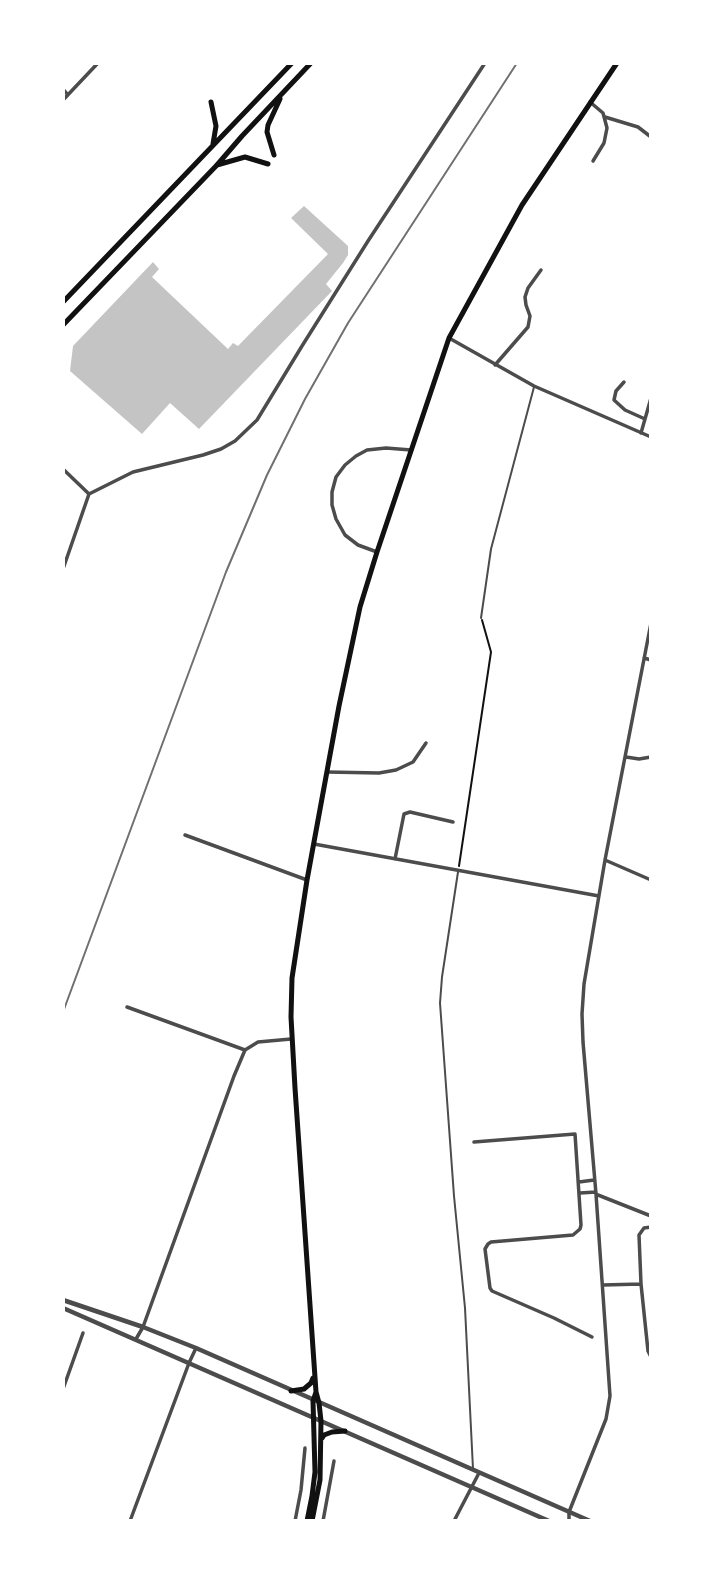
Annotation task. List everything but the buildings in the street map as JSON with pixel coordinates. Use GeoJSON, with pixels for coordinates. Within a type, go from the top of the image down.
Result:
{"type":"FeatureCollection","features":[{"type":"Feature","properties":{"kind":"main road"},"geometry":{"type":"LineString","coordinates":[[63,303],[292,63]]}},
{"type":"Feature","properties":{"kind":"main road"},"geometry":{"type":"LineString","coordinates":[[63,325],[311,63]]}},
{"type":"Feature","properties":{"kind":"main road"},"geometry":{"type":"LineString","coordinates":[[307,1521],[315,1472],[313,1418],[316,1392],[291,1017],[292,978],[307,880],[360,607],[449,338],[522,205],[617,63]]}},
{"type":"Feature","properties":{"kind":"main road"},"geometry":{"type":"LineString","coordinates":[[274,155],[267,132],[281,96]]}},
{"type":"Feature","properties":{"kind":"main road"},"geometry":{"type":"LineString","coordinates":[[211,102],[216,126],[212,147]]}},
{"type":"Feature","properties":{"kind":"main road"},"geometry":{"type":"LineString","coordinates":[[217,165],[245,157],[268,163]]}},
{"type":"Feature","properties":{"kind":"main road"},"geometry":{"type":"LineString","coordinates":[[291,1391],[308,1387],[315,1371]]}},
{"type":"Feature","properties":{"kind":"main road"},"geometry":{"type":"LineString","coordinates":[[312,1521],[320,1480],[321,1421],[316,1402]]}},
{"type":"Feature","properties":{"kind":"main road"},"geometry":{"type":"LineString","coordinates":[[321,1442],[326,1434],[345,1431]]}},
{"type":"Feature","properties":{"kind":"street"},"geometry":{"type":"LineString","coordinates":[[63,100],[98,63]]}},
{"type":"Feature","properties":{"kind":"street"},"geometry":{"type":"LineString","coordinates":[[63,569],[89,494],[133,472],[221,449],[235,441],[257,420],[368,241],[485,63]]}},
{"type":"Feature","properties":{"kind":"street"},"geometry":{"type":"LineString","coordinates":[[63,89],[68,94]]}},
{"type":"Feature","properties":{"kind":"street"},"geometry":{"type":"LineString","coordinates":[[590,102],[600,109],[607,128],[600,152],[593,161]]}},
{"type":"Feature","properties":{"kind":"street"},"geometry":{"type":"LineString","coordinates":[[605,117],[638,127],[651,137]]}},
{"type":"Feature","properties":{"kind":"street"},"geometry":{"type":"LineString","coordinates":[[495,365],[528,327],[530,316],[525,297],[541,270]]}},
{"type":"Feature","properties":{"kind":"street"},"geometry":{"type":"LineString","coordinates":[[449,338],[534,386],[651,437]]}},
{"type":"Feature","properties":{"kind":"street"},"geometry":{"type":"LineString","coordinates":[[624,382],[616,391],[614,400],[625,410],[645,419]]}},
{"type":"Feature","properties":{"kind":"street"},"geometry":{"type":"LineString","coordinates":[[641,433],[651,398]]}},
{"type":"Feature","properties":{"kind":"street"},"geometry":{"type":"LineString","coordinates":[[377,552],[358,545],[345,535],[336,519],[332,505],[336,477],[345,465],[367,450],[411,450]]}},
{"type":"Feature","properties":{"kind":"street"},"geometry":{"type":"LineString","coordinates":[[63,469],[89,494]]}},
{"type":"Feature","properties":{"kind":"street"},"geometry":{"type":"LineString","coordinates":[[569,1521],[569,1512],[603,1427],[610,1401],[583,1042],[584,984],[651,623]]}},
{"type":"Feature","properties":{"kind":"street"},"geometry":{"type":"LineString","coordinates":[[644,658],[651,660]]}},
{"type":"Feature","properties":{"kind":"street"},"geometry":{"type":"LineString","coordinates":[[327,772],[379,773],[396,770],[413,762],[426,743]]}},
{"type":"Feature","properties":{"kind":"street"},"geometry":{"type":"LineString","coordinates":[[626,757],[650,757],[651,764]]}},
{"type":"Feature","properties":{"kind":"street"},"geometry":{"type":"LineString","coordinates":[[395,859],[404,814],[410,812],[453,822]]}},
{"type":"Feature","properties":{"kind":"street"},"geometry":{"type":"LineString","coordinates":[[185,835],[307,880]]}},
{"type":"Feature","properties":{"kind":"street"},"geometry":{"type":"LineString","coordinates":[[314,845],[599,896]]}},
{"type":"Feature","properties":{"kind":"street"},"geometry":{"type":"LineString","coordinates":[[605,860],[651,880]]}},
{"type":"Feature","properties":{"kind":"street"},"geometry":{"type":"LineString","coordinates":[[127,1007],[245,1050]]}},
{"type":"Feature","properties":{"kind":"street"},"geometry":{"type":"LineString","coordinates":[[136,1339],[143,1327],[245,1050],[258,1042],[293,1039]]}},
{"type":"Feature","properties":{"kind":"street"},"geometry":{"type":"LineString","coordinates":[[474,1142],[575,1134],[581,1225],[578,1233],[491,1241],[485,1249],[492,1291],[593,1337]]}},
{"type":"Feature","properties":{"kind":"street"},"geometry":{"type":"LineString","coordinates":[[579,1182],[595,1180]]}},
{"type":"Feature","properties":{"kind":"street"},"geometry":{"type":"LineString","coordinates":[[580,1193],[596,1193],[651,1216]]}},
{"type":"Feature","properties":{"kind":"street"},"geometry":{"type":"LineString","coordinates":[[651,1227],[644,1228],[639,1235],[641,1284],[648,1352],[651,1357]]}},
{"type":"Feature","properties":{"kind":"street"},"geometry":{"type":"LineString","coordinates":[[603,1285],[641,1284]]}},
{"type":"Feature","properties":{"kind":"street"},"geometry":{"type":"LineString","coordinates":[[63,1300],[143,1327],[196,1349],[590,1521]]}},
{"type":"Feature","properties":{"kind":"street"},"geometry":{"type":"LineString","coordinates":[[63,1308],[549,1521]]}},
{"type":"Feature","properties":{"kind":"street"},"geometry":{"type":"LineString","coordinates":[[63,1389],[83,1334]]}},
{"type":"Feature","properties":{"kind":"street"},"geometry":{"type":"LineString","coordinates":[[130,1521],[196,1349]]}},
{"type":"Feature","properties":{"kind":"street"},"geometry":{"type":"LineString","coordinates":[[295,1521],[301,1490],[304,1448]]}},
{"type":"Feature","properties":{"kind":"street"},"geometry":{"type":"LineString","coordinates":[[323,1521],[334,1461]]}},
{"type":"Feature","properties":{"kind":"street"},"geometry":{"type":"LineString","coordinates":[[454,1521],[473,1488],[476,1472]]}},
{"type":"Feature","properties":{"kind":"lane"},"geometry":{"type":"LineString","coordinates":[[481,618],[491,549],[534,386]]}},
{"type":"Feature","properties":{"kind":"lane"},"geometry":{"type":"LineString","coordinates":[[458,871],[440,1003],[476,1472]]}},
{"type":"Feature","properties":{"kind":"path"},"geometry":{"type":"LineString","coordinates":[[458,871],[491,652],[481,618]]}},
{"type":"Feature","properties":{"kind":"railway"},"geometry":{"type":"LineString","coordinates":[[63,1012],[226,572],[267,475],[305,399],[348,323],[517,63]]}}]}
